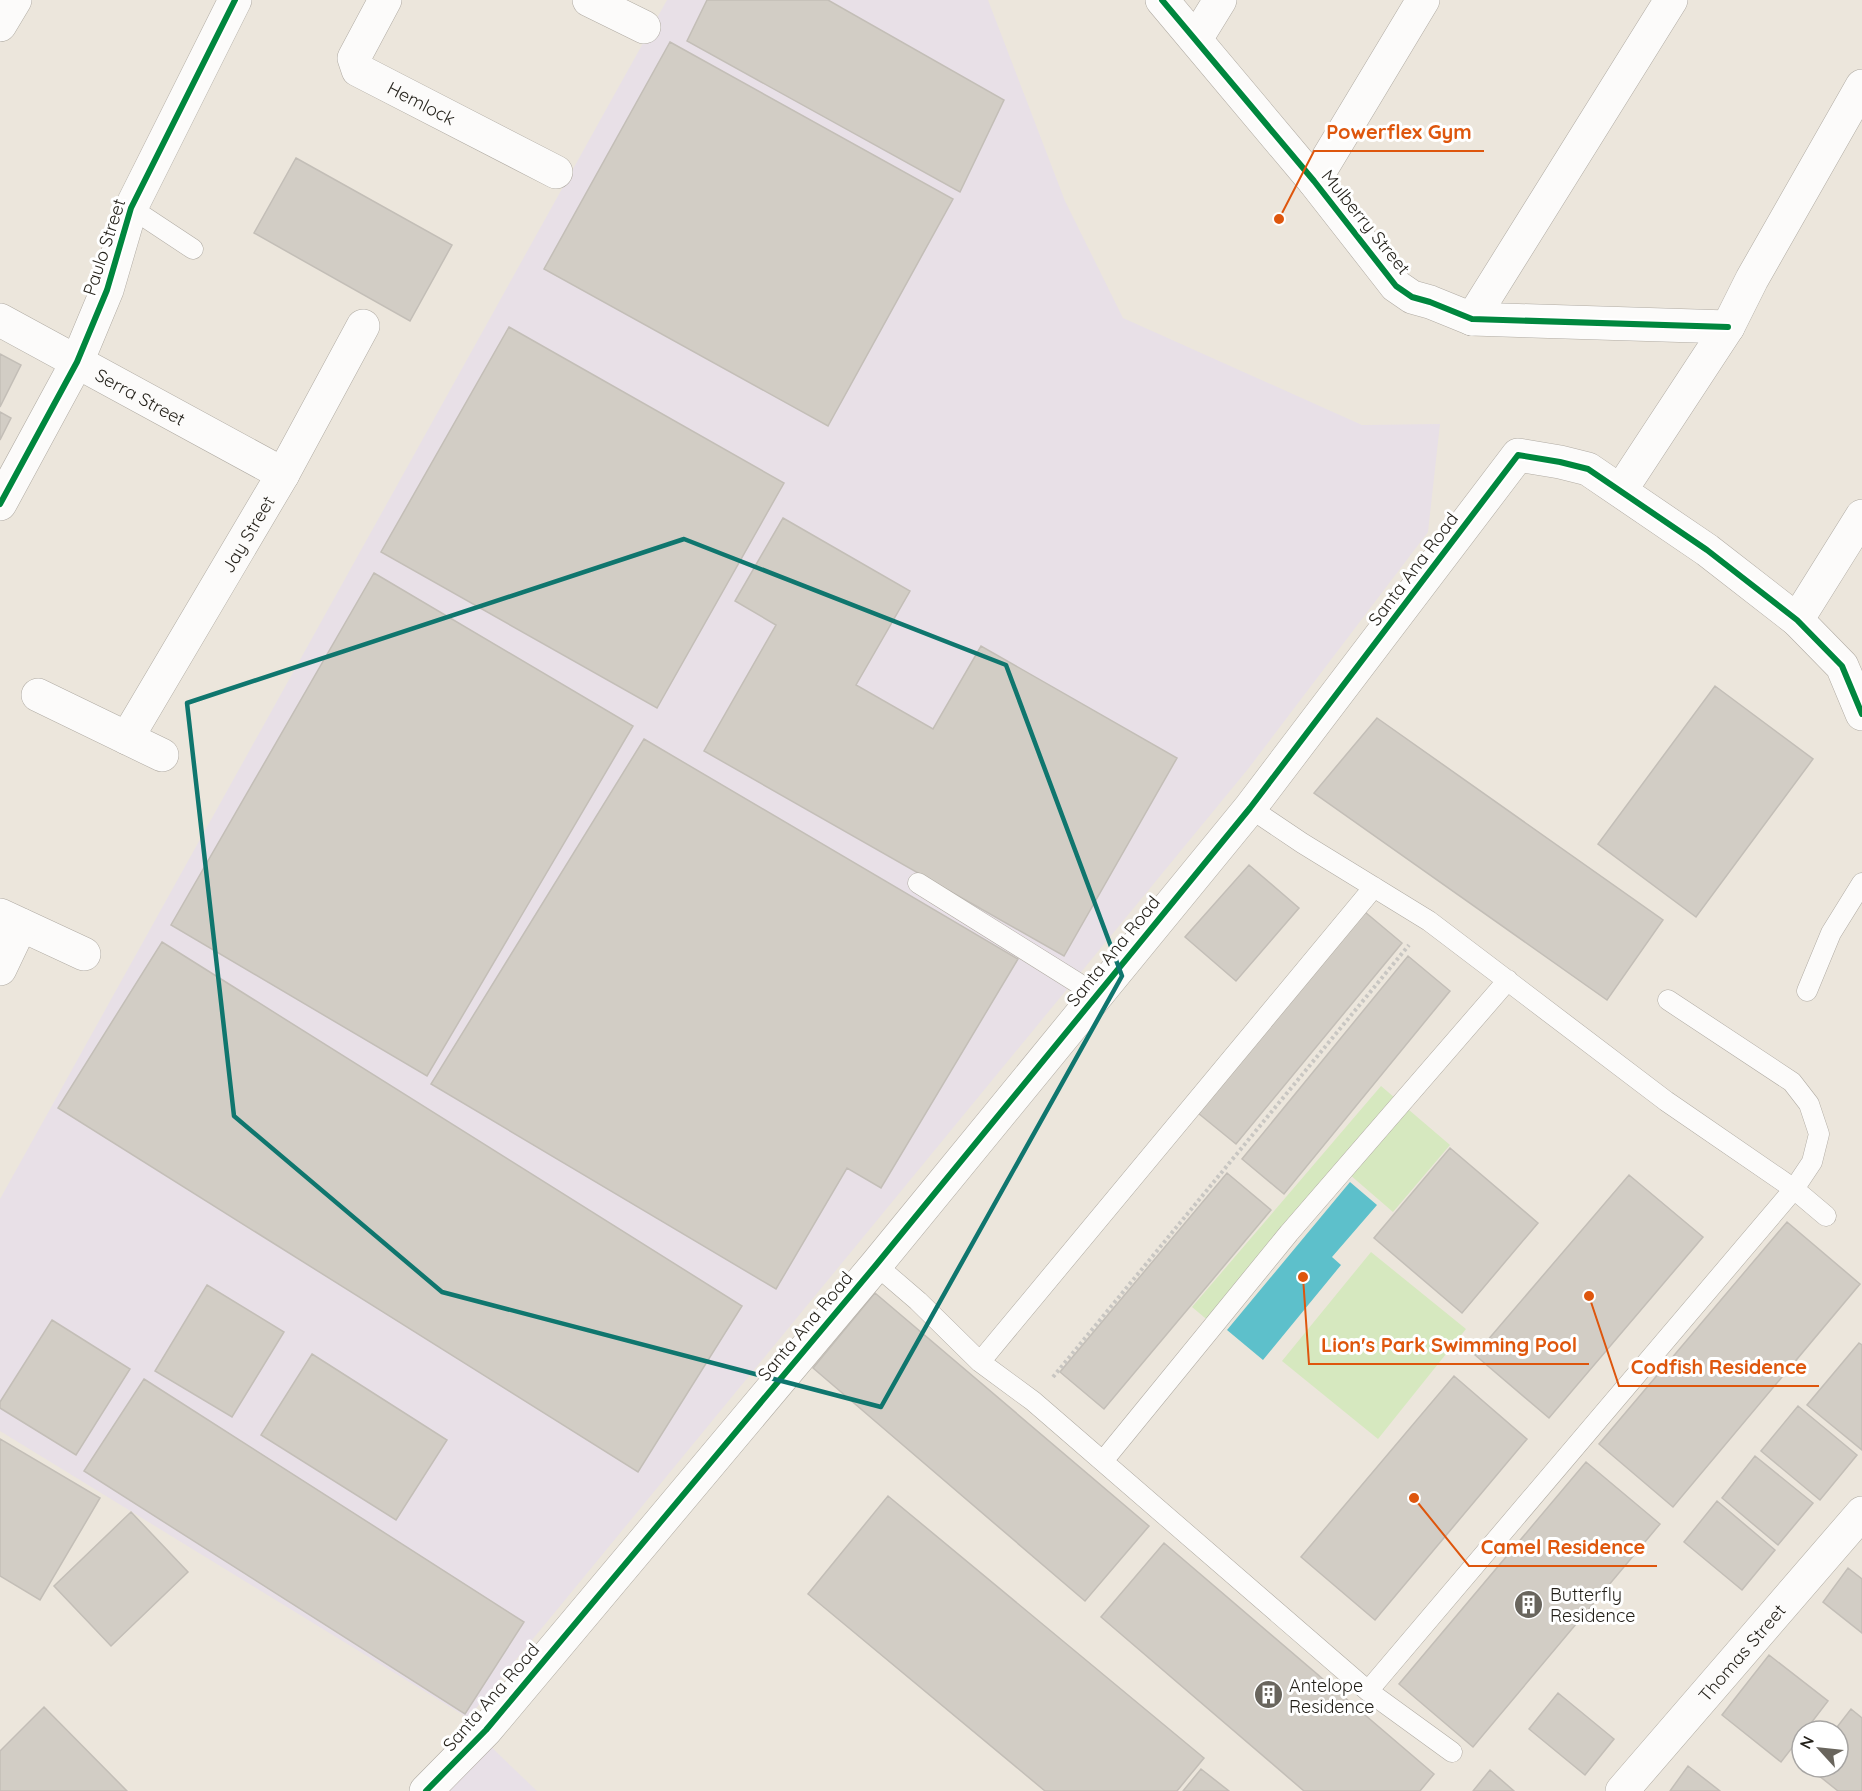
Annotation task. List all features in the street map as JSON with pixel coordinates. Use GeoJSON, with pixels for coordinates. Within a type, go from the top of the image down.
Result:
{"type":"FeatureCollection","features":[{"type":"Feature","properties":{"kind":"street"},"geometry":{"type":"LineString","coordinates":[[0,25],[15,0]]}},
{"type":"Feature","properties":{"kind":"street","name":"Paulo Street"},"geometry":{"type":"LineString","coordinates":[[0,504],[77,362],[107,290],[130,208],[235,0]]}},
{"type":"Feature","properties":{"kind":"street","name":"Hemlock"},"geometry":{"type":"LineString","coordinates":[[385,0],[354,58],[358,70],[556,172]]}},
{"type":"Feature","properties":{"kind":"street"},"geometry":{"type":"LineString","coordinates":[[589,0],[645,27]]}},
{"type":"Feature","properties":{"kind":"street","name":"Mulberry Street"},"geometry":{"type":"LineString","coordinates":[[1162,0],[1314,181],[1396,286],[1412,297],[1472,319],[1728,327]]}},
{"type":"Feature","properties":{"kind":"street"},"geometry":{"type":"LineString","coordinates":[[1196,39],[1220,0]]}},
{"type":"Feature","properties":{"kind":"street"},"geometry":{"type":"LineString","coordinates":[[1314,181],[1423,0]]}},
{"type":"Feature","properties":{"kind":"street"},"geometry":{"type":"LineString","coordinates":[[1472,319],[1671,0]]}},
{"type":"Feature","properties":{"kind":"street"},"geometry":{"type":"LineString","coordinates":[[1621,490],[1728,327],[1752,279],[1862,86]]}},
{"type":"Feature","properties":{"kind":"street","name":"Serra Street"},"geometry":{"type":"LineString","coordinates":[[0,320],[283,474]]}},
{"type":"Feature","properties":{"kind":"street","name":"Jay Street"},"geometry":{"type":"LineString","coordinates":[[127,738],[283,474],[363,326]]}},
{"type":"Feature","properties":{"kind":"street","name":"Santa Ana Road"},"geometry":{"type":"LineString","coordinates":[[426,1791],[486,1730],[876,1265],[1250,808],[1518,455],[1560,462],[1588,470],[1621,490],[1707,550],[1797,620],[1842,666],[1862,714]]}},
{"type":"Feature","properties":{"kind":"street"},"geometry":{"type":"LineString","coordinates":[[1797,620],[1862,516]]}},
{"type":"Feature","properties":{"kind":"street"},"geometry":{"type":"LineString","coordinates":[[39,695],[162,755]]}},
{"type":"Feature","properties":{"kind":"street"},"geometry":{"type":"LineString","coordinates":[[0,969],[10,920],[84,954]]}},
{"type":"Feature","properties":{"kind":"street","name":"Thomas Street"},"geometry":{"type":"LineString","coordinates":[[1622,1791],[1862,1513]]}},
{"type":"Feature","properties":{"kind":"lane"},"geometry":{"type":"LineString","coordinates":[[130,208],[194,249]]}},
{"type":"Feature","properties":{"kind":"lane"},"geometry":{"type":"LineString","coordinates":[[1250,808],[1302,843],[1429,921],[1666,1101],[1794,1190],[1826,1216]]}},
{"type":"Feature","properties":{"kind":"lane"},"geometry":{"type":"LineString","coordinates":[[918,883],[1097,995]]}},
{"type":"Feature","properties":{"kind":"lane"},"geometry":{"type":"LineString","coordinates":[[1807,991],[1832,933],[1862,883]]}},
{"type":"Feature","properties":{"kind":"lane"},"geometry":{"type":"LineString","coordinates":[[980,1362],[1374,887]]}},
{"type":"Feature","properties":{"kind":"lane"},"geometry":{"type":"LineString","coordinates":[[1102,1461],[1289,1233],[1508,980]]}},
{"type":"Feature","properties":{"kind":"lane"},"geometry":{"type":"LineString","coordinates":[[1368,1691],[1794,1190],[1812,1162],[1819,1134],[1809,1104],[1792,1082],[1668,1000]]}},
{"type":"Feature","properties":{"kind":"lane"},"geometry":{"type":"LineString","coordinates":[[876,1265],[918,1301],[980,1362],[1034,1401],[1368,1691],[1452,1752]]}},
{"type":"Feature","properties":{"kind":"path"},"geometry":{"type":"LineString","coordinates":[[1034,1401],[1429,921]]}},
{"type":"Feature","properties":{"kind":"highlighted area"},"geometry":{"type":"Polygon","coordinates":[[[684,539],[1006,665],[1122,976],[881,1407],[442,1292],[234,1116],[187,703],[684,539]]]}},
{"type":"Feature","properties":{"kind":"shaded area"},"geometry":{"type":"Polygon","coordinates":[[[667,0],[988,0],[1065,201],[1123,318],[1362,425],[1440,424],[1428,532],[1248,769],[468,1718],[0,1431],[0,1199],[667,0]]]}},
{"type":"Feature","properties":{"kind":"shaded area"},"geometry":{"type":"Polygon","coordinates":[[[486,1742],[537,1791],[442,1791],[486,1742]]]}},
{"type":"Feature","properties":{"kind":"green space"},"geometry":{"type":"Polygon","coordinates":[[[1381,1086],[1450,1145],[1393,1212],[1349,1174],[1217,1328],[1192,1307],[1381,1086]]]}},
{"type":"Feature","properties":{"kind":"green space"},"geometry":{"type":"Polygon","coordinates":[[[1371,1252],[1466,1329],[1378,1439],[1282,1361],[1371,1252]]]}},
{"type":"Feature","properties":{"kind":"water"},"geometry":{"type":"Polygon","coordinates":[[[1350,1182],[1377,1205],[1332,1257],[1341,1265],[1263,1360],[1227,1330],[1350,1182]]]}},
{"type":"Feature","properties":{"kind":"building"},"geometry":{"type":"Polygon","coordinates":[[[707,0],[828,0],[1004,100],[960,192],[687,41],[707,0]]]}},
{"type":"Feature","properties":{"kind":"building"},"geometry":{"type":"Polygon","coordinates":[[[670,42],[953,199],[828,426],[544,269],[670,42]]]}},
{"type":"Feature","properties":{"kind":"building"},"geometry":{"type":"Polygon","coordinates":[[[296,158],[452,245],[410,321],[254,233],[296,158]]]}},
{"type":"Feature","properties":{"kind":"building"},"geometry":{"type":"Polygon","coordinates":[[[509,327],[784,483],[657,708],[381,552],[509,327]]]}},
{"type":"Feature","properties":{"kind":"building"},"geometry":{"type":"Polygon","coordinates":[[[0,354],[21,365],[0,407],[0,354]]]}},
{"type":"Feature","properties":{"kind":"building"},"geometry":{"type":"Polygon","coordinates":[[[0,412],[11,418],[0,440],[0,412]]]}},
{"type":"Feature","properties":{"kind":"building"},"geometry":{"type":"Polygon","coordinates":[[[783,518],[910,591],[856,685],[933,729],[981,646],[1177,758],[1064,956],[704,751],[776,625],[735,601],[783,518]]]}},
{"type":"Feature","properties":{"kind":"building"},"geometry":{"type":"Polygon","coordinates":[[[374,573],[633,726],[427,1076],[171,925],[374,573]]]}},
{"type":"Feature","properties":{"kind":"building"},"geometry":{"type":"Polygon","coordinates":[[[1715,686],[1813,759],[1696,917],[1598,844],[1715,686]]]}},
{"type":"Feature","properties":{"kind":"building"},"geometry":{"type":"Polygon","coordinates":[[[1377,718],[1663,920],[1607,1000],[1314,793],[1377,718]]]}},
{"type":"Feature","properties":{"kind":"building"},"geometry":{"type":"Polygon","coordinates":[[[644,739],[1018,959],[881,1188],[847,1168],[776,1289],[431,1084],[644,739]]]}},
{"type":"Feature","properties":{"kind":"building"},"geometry":{"type":"Polygon","coordinates":[[[1249,865],[1299,908],[1236,981],[1185,937],[1249,865]]]}},
{"type":"Feature","properties":{"kind":"building"},"geometry":{"type":"Polygon","coordinates":[[[1359,907],[1402,943],[1236,1144],[1193,1109],[1359,907]]]}},
{"type":"Feature","properties":{"kind":"building"},"geometry":{"type":"Polygon","coordinates":[[[162,942],[742,1306],[638,1472],[58,1108],[162,942]]]}},
{"type":"Feature","properties":{"kind":"building"},"geometry":{"type":"Polygon","coordinates":[[[1408,956],[1450,991],[1284,1194],[1242,1159],[1408,956]]]}},
{"type":"Feature","properties":{"kind":"building"},"geometry":{"type":"Polygon","coordinates":[[[1450,1148],[1538,1223],[1462,1313],[1374,1238],[1450,1148]]]}},
{"type":"Feature","properties":{"kind":"building"},"geometry":{"type":"Polygon","coordinates":[[[1227,1173],[1271,1210],[1104,1409],[1060,1372],[1227,1173]]]}},
{"type":"Feature","properties":{"kind":"building"},"geometry":{"type":"Polygon","coordinates":[[[1629,1175],[1703,1237],[1549,1418],[1475,1355],[1629,1175]]]}},
{"type":"Feature","properties":{"kind":"building"},"geometry":{"type":"Polygon","coordinates":[[[1787,1222],[1860,1284],[1673,1507],[1599,1444],[1787,1222]]]}},
{"type":"Feature","properties":{"kind":"building"},"geometry":{"type":"Polygon","coordinates":[[[207,1285],[284,1332],[232,1417],[155,1371],[207,1285]]]}},
{"type":"Feature","properties":{"kind":"building"},"geometry":{"type":"Polygon","coordinates":[[[875,1293],[1149,1526],[1085,1601],[813,1368],[875,1293]]]}},
{"type":"Feature","properties":{"kind":"building"},"geometry":{"type":"Polygon","coordinates":[[[52,1320],[130,1369],[76,1455],[0,1408],[0,1402],[52,1320]]]}},
{"type":"Feature","properties":{"kind":"building"},"geometry":{"type":"Polygon","coordinates":[[[1859,1343],[1862,1345],[1862,1450],[1807,1405],[1859,1343]]]}},
{"type":"Feature","properties":{"kind":"building"},"geometry":{"type":"Polygon","coordinates":[[[312,1354],[447,1440],[396,1520],[261,1435],[312,1354]]]}},
{"type":"Feature","properties":{"kind":"building"},"geometry":{"type":"Polygon","coordinates":[[[1454,1376],[1527,1439],[1375,1620],[1301,1557],[1454,1376]]]}},
{"type":"Feature","properties":{"kind":"building"},"geometry":{"type":"Polygon","coordinates":[[[144,1379],[524,1622],[465,1714],[84,1471],[144,1379]]]}},
{"type":"Feature","properties":{"kind":"building"},"geometry":{"type":"Polygon","coordinates":[[[1798,1406],[1857,1455],[1820,1500],[1761,1451],[1798,1406]]]}},
{"type":"Feature","properties":{"kind":"building"},"geometry":{"type":"Polygon","coordinates":[[[0,1439],[100,1498],[40,1600],[0,1576],[0,1439]]]}},
{"type":"Feature","properties":{"kind":"building"},"geometry":{"type":"Polygon","coordinates":[[[1755,1456],[1813,1503],[1778,1545],[1722,1498],[1755,1456]]]}},
{"type":"Feature","properties":{"kind":"building","name":"Butterfly Residence"},"geometry":{"type":"Polygon","coordinates":[[[1586,1462],[1660,1524],[1473,1747],[1399,1684],[1586,1462]]]}},
{"type":"Feature","properties":{"kind":"building"},"geometry":{"type":"Polygon","coordinates":[[[888,1496],[1204,1758],[1177,1791],[1045,1791],[808,1594],[888,1496]]]}},
{"type":"Feature","properties":{"kind":"building"},"geometry":{"type":"Polygon","coordinates":[[[1717,1501],[1775,1550],[1742,1590],[1684,1542],[1717,1501]]]}},
{"type":"Feature","properties":{"kind":"building"},"geometry":{"type":"Polygon","coordinates":[[[131,1512],[188,1572],[111,1646],[54,1586],[131,1512]]]}},
{"type":"Feature","properties":{"kind":"building","name":"Antelope Residence"},"geometry":{"type":"Polygon","coordinates":[[[1164,1543],[1434,1774],[1420,1791],[1304,1791],[1101,1617],[1164,1543]]]}},
{"type":"Feature","properties":{"kind":"building"},"geometry":{"type":"Polygon","coordinates":[[[1848,1568],[1862,1579],[1862,1633],[1823,1602],[1848,1568]]]}},
{"type":"Feature","properties":{"kind":"building"},"geometry":{"type":"Polygon","coordinates":[[[1769,1655],[1828,1701],[1814,1719],[1790,1719],[1790,1750],[1781,1762],[1722,1715],[1769,1655]]]}},
{"type":"Feature","properties":{"kind":"building"},"geometry":{"type":"Polygon","coordinates":[[[1558,1693],[1614,1739],[1585,1775],[1529,1729],[1558,1693]]]}},
{"type":"Feature","properties":{"kind":"building"},"geometry":{"type":"Polygon","coordinates":[[[44,1707],[127,1791],[0,1791],[0,1751],[44,1707]]]}},
{"type":"Feature","properties":{"kind":"building"},"geometry":{"type":"Polygon","coordinates":[[[1851,1709],[1862,1718],[1862,1791],[1838,1791],[1823,1779],[1850,1779],[1850,1719],[1843,1719],[1851,1709]]]}},
{"type":"Feature","properties":{"kind":"building"},"geometry":{"type":"Polygon","coordinates":[[[1688,1766],[1720,1791],[1670,1791],[1688,1766]]]}},
{"type":"Feature","properties":{"kind":"building"},"geometry":{"type":"Polygon","coordinates":[[[1201,1769],[1229,1791],[1183,1791],[1201,1769]]]}},
{"type":"Feature","properties":{"kind":"building"},"geometry":{"type":"Polygon","coordinates":[[[1490,1770],[1514,1791],[1473,1791],[1490,1770]]]}},
{"type":"Feature","properties":{"kind":"cycle path"},"geometry":{"type":"LineString","coordinates":[[0,504],[77,362],[107,290],[131,208],[235,0]]}},
{"type":"Feature","properties":{"kind":"cycle path"},"geometry":{"type":"LineString","coordinates":[[1162,0],[1314,181],[1396,286],[1412,297],[1472,319],[1728,327]]}},
{"type":"Feature","properties":{"kind":"cycle path"},"geometry":{"type":"LineString","coordinates":[[426,1791],[486,1730],[876,1265],[1250,808],[1518,455],[1588,469],[1707,550],[1797,620],[1842,666],[1862,714]]}},
{"type":"Feature","properties":{"kind":"place","name":"Powerflex Gym"},"geometry":{"type":"Point","coordinates":[1279,219]}},
{"type":"Feature","properties":{"kind":"place","name":"Lion's Park Swimming Pool"},"geometry":{"type":"Point","coordinates":[1303,1277]}},
{"type":"Feature","properties":{"kind":"place","name":"Codfish Residence"},"geometry":{"type":"Point","coordinates":[1589,1296]}},
{"type":"Feature","properties":{"kind":"place","name":"Camel Residence"},"geometry":{"type":"Point","coordinates":[1414,1498]}},
{"type":"Feature","properties":{"kind":"place","name":"Butterfly Residence"},"geometry":{"type":"Point","coordinates":[1529,1604]}},
{"type":"Feature","properties":{"kind":"place","name":"Antelope Residence"},"geometry":{"type":"Point","coordinates":[1268,1695]}}]}
